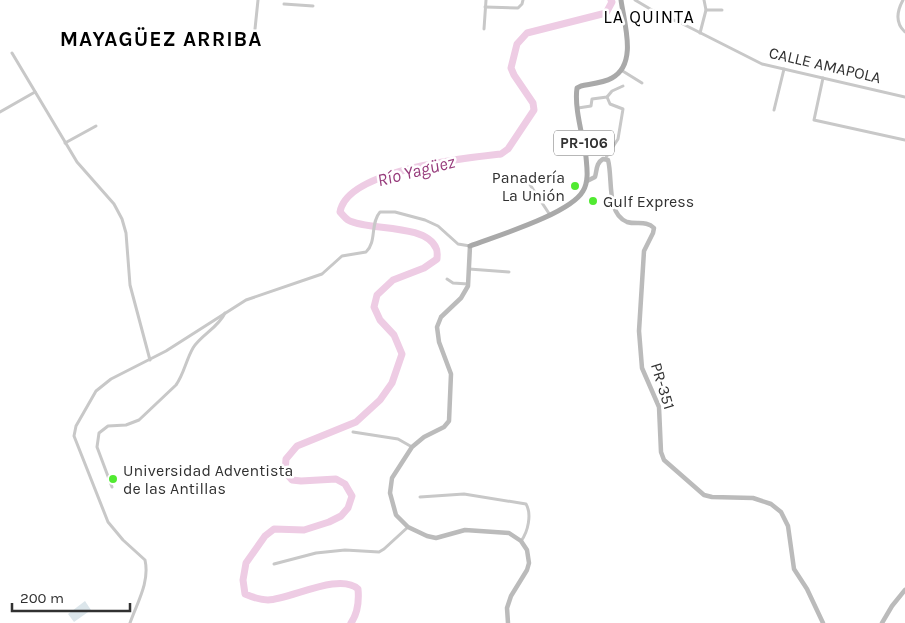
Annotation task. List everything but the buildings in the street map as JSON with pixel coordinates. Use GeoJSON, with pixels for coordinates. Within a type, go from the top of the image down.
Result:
{"type":"FeatureCollection","features":[{"type":"Feature","properties":{"kind":"main road"},"geometry":{"type":"LineString","coordinates":[[621,0],[627,49],[626,60],[621,69]]}},
{"type":"Feature","properties":{"kind":"main road","name":"PR-106"},"geometry":{"type":"LineString","coordinates":[[587,181],[577,88],[612,78],[621,69]]}},
{"type":"Feature","properties":{"kind":"main road"},"geometry":{"type":"LineString","coordinates":[[470,246],[569,206],[584,190],[587,181]]}},
{"type":"Feature","properties":{"kind":"street"},"geometry":{"type":"LineString","coordinates":[[256,29],[258,0]]}},
{"type":"Feature","properties":{"kind":"street"},"geometry":{"type":"LineString","coordinates":[[484,29],[486,0]]}},
{"type":"Feature","properties":{"kind":"street"},"geometry":{"type":"LineString","coordinates":[[485,7],[518,8],[523,0]]}},
{"type":"Feature","properties":{"kind":"street","name":"CALLE AMAPOLA"},"geometry":{"type":"LineString","coordinates":[[635,0],[662,16],[679,22],[754,60],[784,69],[905,97]]}},
{"type":"Feature","properties":{"kind":"street"},"geometry":{"type":"LineString","coordinates":[[700,33],[706,10],[704,0]]}},
{"type":"Feature","properties":{"kind":"street"},"geometry":{"type":"LineString","coordinates":[[903,0],[898,14],[899,24],[905,32]]}},
{"type":"Feature","properties":{"kind":"street"},"geometry":{"type":"LineString","coordinates":[[284,4],[296,2],[313,6]]}},
{"type":"Feature","properties":{"kind":"street"},"geometry":{"type":"LineString","coordinates":[[706,10],[722,10]]}},
{"type":"Feature","properties":{"kind":"street"},"geometry":{"type":"LineString","coordinates":[[12,53],[77,162],[114,204],[122,219],[126,234],[130,285],[150,360]]}},
{"type":"Feature","properties":{"kind":"street"},"geometry":{"type":"LineString","coordinates":[[621,69],[642,83]]}},
{"type":"Feature","properties":{"kind":"street"},"geometry":{"type":"LineString","coordinates":[[774,110],[784,69]]}},
{"type":"Feature","properties":{"kind":"street"},"geometry":{"type":"LineString","coordinates":[[823,78],[814,120],[905,140]]}},
{"type":"Feature","properties":{"kind":"street"},"geometry":{"type":"LineString","coordinates":[[578,108],[591,106],[592,99],[607,97],[623,86]]}},
{"type":"Feature","properties":{"kind":"street"},"geometry":{"type":"LineString","coordinates":[[0,112],[35,92]]}},
{"type":"Feature","properties":{"kind":"street"},"geometry":{"type":"LineString","coordinates":[[587,181],[595,177],[598,162],[605,159],[618,138],[623,109],[610,104],[607,97]]}},
{"type":"Feature","properties":{"kind":"street"},"geometry":{"type":"LineString","coordinates":[[65,143],[96,126]]}},
{"type":"Feature","properties":{"kind":"street","name":"PR-351"},"geometry":{"type":"LineString","coordinates":[[605,159],[608,160],[609,164],[613,208],[626,221],[648,223],[654,228],[654,233],[644,251],[639,331],[644,376],[659,407],[664,460],[704,495],[712,498],[753,498],[771,504],[781,512],[789,530],[792,565],[823,623]]}},
{"type":"Feature","properties":{"kind":"street"},"geometry":{"type":"LineString","coordinates":[[523,174],[550,215]]}},
{"type":"Feature","properties":{"kind":"street"},"geometry":{"type":"LineString","coordinates":[[130,623],[144,586],[146,560],[123,540],[108,522],[80,454],[74,433],[80,418],[99,387],[166,351],[246,300],[322,274],[342,256],[366,252],[371,246],[376,218],[380,212],[385,211],[426,220],[438,226],[458,244],[470,246],[466,292],[441,317],[437,328],[439,342],[451,374],[449,421],[444,427],[424,437],[412,447],[392,478],[390,493],[396,515],[408,527],[436,538],[464,530],[509,533],[521,541],[527,550],[529,563],[527,570],[511,596],[507,608],[508,623]]}},
{"type":"Feature","properties":{"kind":"street"},"geometry":{"type":"LineString","coordinates":[[469,269],[509,272]]}},
{"type":"Feature","properties":{"kind":"street"},"geometry":{"type":"LineString","coordinates":[[447,279],[452,283],[468,284]]}},
{"type":"Feature","properties":{"kind":"street"},"geometry":{"type":"LineString","coordinates":[[112,487],[97,447],[100,433],[108,426],[126,425],[139,420],[176,385],[194,348],[222,320],[226,313]]}},
{"type":"Feature","properties":{"kind":"street"},"geometry":{"type":"LineString","coordinates":[[353,432],[398,439],[412,447]]}},
{"type":"Feature","properties":{"kind":"street"},"geometry":{"type":"LineString","coordinates":[[420,497],[464,494],[526,504],[529,509],[526,536],[521,541]]}},
{"type":"Feature","properties":{"kind":"street"},"geometry":{"type":"LineString","coordinates":[[274,564],[336,551],[379,552],[408,527]]}},
{"type":"Feature","properties":{"kind":"street"},"geometry":{"type":"LineString","coordinates":[[882,623],[892,606],[905,590]]}},
{"type":"Feature","properties":{"kind":"shaded area"},"geometry":{"type":"Polygon","coordinates":[[[85,601],[91,610],[74,622],[68,614],[85,601]]]}},
{"type":"Feature","properties":{"kind":"waterway","name":"Río Yagüez"},"geometry":{"type":"LineString","coordinates":[[351,623],[357,611],[358,589],[350,585],[340,583],[328,585],[268,600],[245,594],[243,580],[246,563],[265,536],[274,529],[304,530],[329,522],[341,516],[348,508],[352,496],[345,484],[336,479],[292,480],[285,472],[286,459],[297,446],[356,422],[380,400],[392,383],[402,354],[394,335],[380,320],[374,307],[377,295],[393,280],[424,268],[437,259],[436,248],[430,240],[420,235],[408,231],[357,223],[348,220],[340,212],[347,198],[363,186],[385,176],[436,163],[501,154],[508,149],[534,110],[533,103],[511,68],[517,44],[527,33],[606,13],[612,2],[611,0]]}},
{"type":"Feature","properties":{"kind":"place","name":"Panadería La Unión"},"geometry":{"type":"Point","coordinates":[575,186]}},
{"type":"Feature","properties":{"kind":"place","name":"Gulf Express"},"geometry":{"type":"Point","coordinates":[593,201]}},
{"type":"Feature","properties":{"kind":"place","name":"Universidad Adventista de las Antillas"},"geometry":{"type":"Point","coordinates":[113,479]}},
{"type":"Feature","properties":{"kind":"district","name":"LA QUINTA"},"geometry":{"type":"Point","coordinates":[649,17]}},
{"type":"Feature","properties":{"kind":"district","name":"MAYAGÜEZ ARRIBA"},"geometry":{"type":"Point","coordinates":[161,39]}}]}
